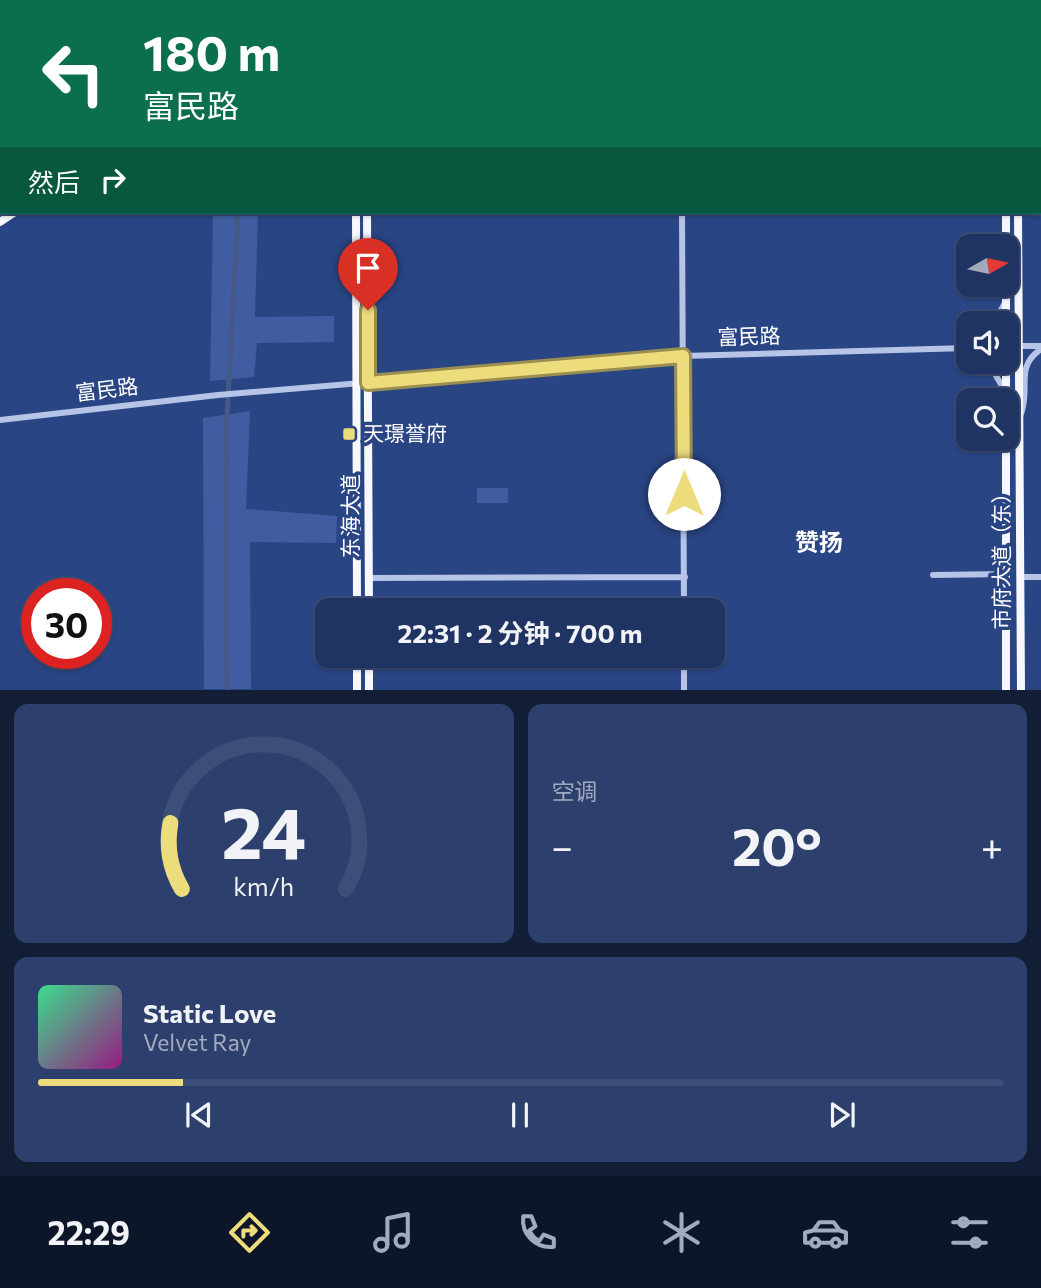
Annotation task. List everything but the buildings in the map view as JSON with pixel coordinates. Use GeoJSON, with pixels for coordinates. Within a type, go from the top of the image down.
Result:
{"type":"FeatureCollection","features":[{"type":"Feature","properties":{"kind":"main road","name":"东海大道"},"geometry":{"type":"LineString","coordinates":[[356,214],[357,598]]}},
{"type":"Feature","properties":{"kind":"main road","name":"东海大道"},"geometry":{"type":"LineString","coordinates":[[366,214],[369,598]]}},
{"type":"Feature","properties":{"kind":"main road"},"geometry":{"type":"LineString","coordinates":[[1006,214],[1006,234]]}},
{"type":"Feature","properties":{"kind":"main road","name":"市府大道（东）"},"geometry":{"type":"LineString","coordinates":[[1018,214],[1019,311]]}},
{"type":"Feature","properties":{"kind":"main road"},"geometry":{"type":"LineString","coordinates":[[1006,298],[1006,311]]}},
{"type":"Feature","properties":{"kind":"main road","name":"市府大道（东）"},"geometry":{"type":"LineString","coordinates":[[1019,419],[1021,690]]}},
{"type":"Feature","properties":{"kind":"main road","name":"市府大道（东）"},"geometry":{"type":"LineString","coordinates":[[1006,451],[1006,690]]}},
{"type":"Feature","properties":{"kind":"main road"},"geometry":{"type":"LineString","coordinates":[[357,668],[357,690]]}},
{"type":"Feature","properties":{"kind":"main road"},"geometry":{"type":"LineString","coordinates":[[369,668],[369,690]]}},
{"type":"Feature","properties":{"kind":"street"},"geometry":{"type":"LineString","coordinates":[[682,214],[684,598]]}},
{"type":"Feature","properties":{"kind":"street"},"geometry":{"type":"LineString","coordinates":[[1001,311],[1006,302]]}},
{"type":"Feature","properties":{"kind":"street"},"geometry":{"type":"LineString","coordinates":[[1019,346],[1041,347]]}},
{"type":"Feature","properties":{"kind":"street"},"geometry":{"type":"LineString","coordinates":[[1019,419],[1026,401],[1025,365],[1041,347]]}},
{"type":"Feature","properties":{"kind":"street","name":"富民路"},"geometry":{"type":"LineString","coordinates":[[0,420],[239,393],[683,356],[956,348]]}},
{"type":"Feature","properties":{"kind":"street"},"geometry":{"type":"LineString","coordinates":[[933,575],[1006,574]]}},
{"type":"Feature","properties":{"kind":"street"},"geometry":{"type":"LineString","coordinates":[[369,578],[685,577]]}},
{"type":"Feature","properties":{"kind":"street"},"geometry":{"type":"LineString","coordinates":[[1020,577],[1041,577]]}},
{"type":"Feature","properties":{"kind":"street"},"geometry":{"type":"LineString","coordinates":[[684,668],[684,690]]}},
{"type":"Feature","properties":{"kind":"shaded area"},"geometry":{"type":"Polygon","coordinates":[[[213,214],[258,214],[255,317],[334,316],[334,342],[257,343],[254,377],[210,381],[213,214]]]}},
{"type":"Feature","properties":{"kind":"shaded area"},"geometry":{"type":"Polygon","coordinates":[[[250,411],[246,509],[337,516],[336,543],[250,542],[251,689],[204,689],[203,418],[250,411]]]}},
{"type":"Feature","properties":{"kind":"shaded area"},"geometry":{"type":"Polygon","coordinates":[[[477,488],[508,488],[508,503],[477,503],[477,488]]]}},
{"type":"Feature","properties":{"kind":"waterway"},"geometry":{"type":"LineString","coordinates":[[227,690],[226,435],[238,214]]}},
{"type":"Feature","properties":{"kind":"place","name":"天璟誉府"},"geometry":{"type":"Point","coordinates":[349,434]}},
{"type":"Feature","properties":{"kind":"district","name":"赞扬"},"geometry":{"type":"Point","coordinates":[819,543]}},
{"type":"Feature","properties":{"kind":"route"},"geometry":{"type":"LineString","coordinates":[[368,310],[368,383],[683,356],[684,494]]}}]}
